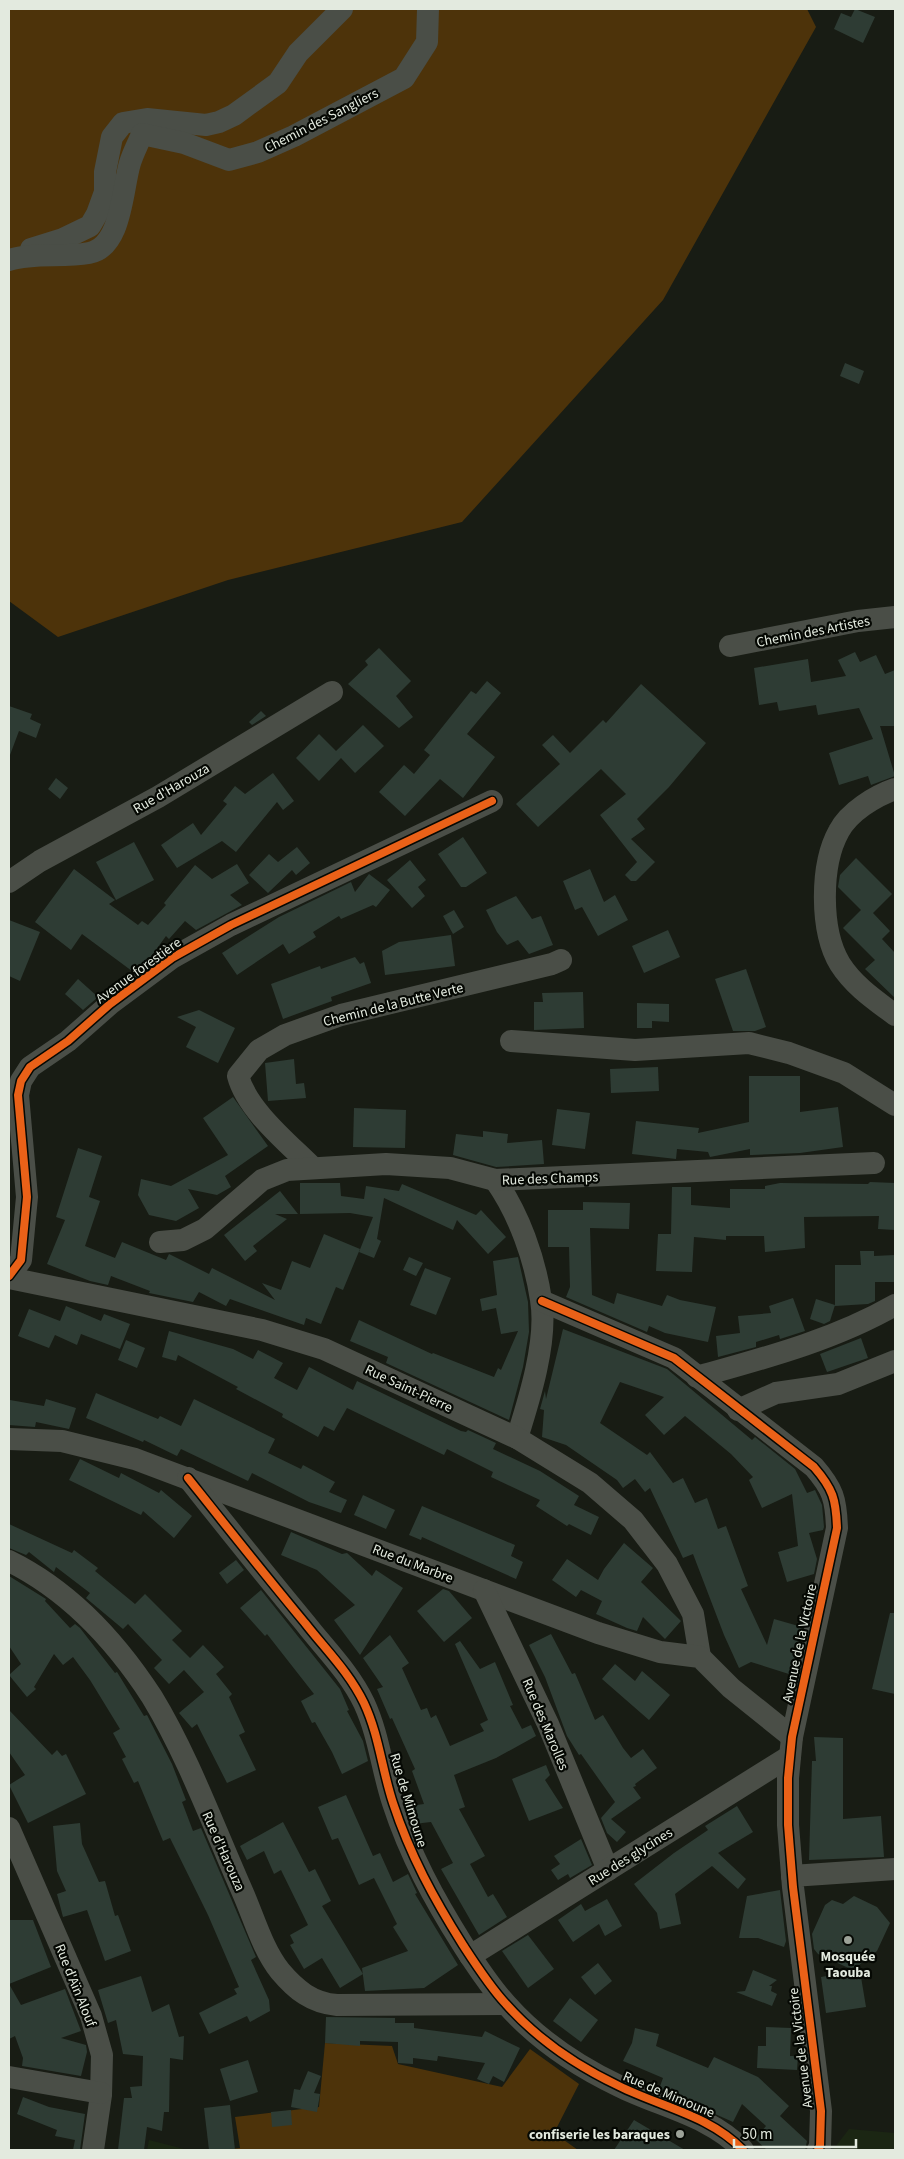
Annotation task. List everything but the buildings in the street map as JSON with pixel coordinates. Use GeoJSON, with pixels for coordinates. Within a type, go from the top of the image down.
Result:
{"type":"FeatureCollection","features":[{"type":"Feature","properties":{"kind":"street"},"geometry":{"type":"LineString","coordinates":[[17,257],[33,248],[63,239],[90,226],[97,214],[105,192],[105,172],[112,137],[123,123],[147,119],[206,125],[219,122],[234,115],[278,82],[298,53],[342,9]]}},
{"type":"Feature","properties":{"kind":"street","name":"Chemin des Sangliers"},"geometry":{"type":"LineString","coordinates":[[17,257],[67,256],[92,252],[108,243],[120,209],[130,163],[142,134],[184,143],[229,160],[258,152],[294,136],[404,78],[427,42],[428,9]]}},
{"type":"Feature","properties":{"kind":"street","name":"Chemin des Artistes"},"geometry":{"type":"LineString","coordinates":[[730,646],[858,621],[895,617]]}},
{"type":"Feature","properties":{"kind":"street","name":"Rue d'Harouza"},"geometry":{"type":"LineString","coordinates":[[9,882],[40,861],[158,797],[332,692]]}},
{"type":"Feature","properties":{"kind":"street"},"geometry":{"type":"LineString","coordinates":[[895,788],[884,792],[849,817],[838,832],[829,858],[824,900],[829,934],[839,962],[855,984],[895,1016]]}},
{"type":"Feature","properties":{"kind":"street","name":"Avenue forestière"},"geometry":{"type":"LineString","coordinates":[[9,1277],[21,1260],[27,1197],[18,1095],[21,1081],[30,1067],[68,1040],[110,1004],[172,958],[240,920],[492,801]]}},
{"type":"Feature","properties":{"kind":"street","name":"Chemin de la Butte Verte"},"geometry":{"type":"LineString","coordinates":[[312,1167],[272,1128],[240,1085],[238,1076],[259,1050],[285,1035],[341,1015],[552,964],[561,960]]}},
{"type":"Feature","properties":{"kind":"street"},"geometry":{"type":"LineString","coordinates":[[511,1041],[635,1050],[749,1043],[789,1053],[844,1073],[895,1105]]}},
{"type":"Feature","properties":{"kind":"street","name":"Rue des Champs"},"geometry":{"type":"LineString","coordinates":[[160,1242],[184,1240],[205,1229],[262,1180],[287,1170],[312,1167],[386,1164],[450,1168],[495,1180],[874,1163]]}},
{"type":"Feature","properties":{"kind":"street"},"geometry":{"type":"LineString","coordinates":[[495,1180],[508,1199],[528,1249],[542,1301],[540,1343],[532,1385],[517,1438]]}},
{"type":"Feature","properties":{"kind":"street","name":"Rue Saint-Pierre"},"geometry":{"type":"LineString","coordinates":[[9,1277],[262,1330],[324,1348],[517,1438],[590,1483],[633,1520],[667,1564],[693,1614],[700,1657]]}},
{"type":"Feature","properties":{"kind":"street","name":"Avenue de la Victoire"},"geometry":{"type":"LineString","coordinates":[[542,1301],[674,1358],[814,1468],[829,1484],[836,1502],[837,1528],[791,1746],[788,1778],[788,1825],[792,1876],[821,2111],[820,2146],[818,2150]]}},
{"type":"Feature","properties":{"kind":"street"},"geometry":{"type":"LineString","coordinates":[[697,1377],[800,1348],[879,1314],[895,1305]]}},
{"type":"Feature","properties":{"kind":"street"},"geometry":{"type":"LineString","coordinates":[[738,1410],[776,1393],[838,1384],[895,1361]]}},
{"type":"Feature","properties":{"kind":"street","name":"Rue du Marbre"},"geometry":{"type":"LineString","coordinates":[[9,1439],[62,1441],[94,1448],[188,1478],[598,1634],[660,1652],[700,1657]]}},
{"type":"Feature","properties":{"kind":"street","name":"Rue de Mimoune"},"geometry":{"type":"LineString","coordinates":[[188,1478],[306,1625],[343,1666],[363,1702],[375,1731],[392,1800],[410,1849],[433,1897],[470,1956],[505,2004],[548,2043],[579,2064],[619,2086],[704,2120],[730,2136],[743,2150]]}},
{"type":"Feature","properties":{"kind":"street","name":"Rue d'Harouza"},"geometry":{"type":"LineString","coordinates":[[9,1561],[35,1574],[61,1592],[92,1620],[122,1654],[152,1698],[201,1798],[267,1948],[279,1970],[308,1998],[321,2004],[336,2005],[505,2004]]}},
{"type":"Feature","properties":{"kind":"street","name":"Rue des Marolles"},"geometry":{"type":"LineString","coordinates":[[484,1590],[548,1724],[606,1865]]}},
{"type":"Feature","properties":{"kind":"street"},"geometry":{"type":"LineString","coordinates":[[700,1657],[791,1746]]}},
{"type":"Feature","properties":{"kind":"street","name":"Rue des glycines"},"geometry":{"type":"LineString","coordinates":[[470,1956],[606,1865],[791,1746]]}},
{"type":"Feature","properties":{"kind":"street","name":"Rue d'Aïn Alouf"},"geometry":{"type":"LineString","coordinates":[[9,1828],[91,2016],[102,2055],[101,2093],[93,2150]]}},
{"type":"Feature","properties":{"kind":"street"},"geometry":{"type":"LineString","coordinates":[[792,1876],[895,1869]]}},
{"type":"Feature","properties":{"kind":"street"},"geometry":{"type":"LineString","coordinates":[[10,2083],[101,2093]]}},
{"type":"Feature","properties":{"kind":"shaded area"},"geometry":{"type":"Polygon","coordinates":[[[9,9],[807,9],[816,27],[663,300],[462,522],[228,580],[58,637],[9,601],[9,9]]]}},
{"type":"Feature","properties":{"kind":"shaded area"},"geometry":{"type":"Polygon","coordinates":[[[325,2043],[392,2046],[398,2064],[502,2087],[530,2049],[579,2084],[554,2133],[578,2150],[222,2150],[240,2148],[235,2117],[319,2107],[325,2043]]]}},
{"type":"Feature","properties":{"kind":"shaded area"},"geometry":{"type":"Polygon","coordinates":[[[849,2129],[895,2133],[895,2150],[833,2150],[849,2129]]]}},
{"type":"Feature","properties":{"kind":"shaded area"},"geometry":{"type":"Polygon","coordinates":[[[149,2140],[188,2150],[147,2150],[149,2140]]]}},
{"type":"Feature","properties":{"kind":"cycle path"},"geometry":{"type":"LineString","coordinates":[[9,1276],[21,1260],[27,1197],[18,1095],[21,1081],[30,1067],[68,1041],[110,1004],[172,958],[231,925],[492,801]]}},
{"type":"Feature","properties":{"kind":"cycle path"},"geometry":{"type":"LineString","coordinates":[[542,1301],[674,1358],[814,1467],[832,1495],[836,1509],[837,1528],[792,1737],[788,1778],[788,1825],[793,1887],[821,2111],[820,2146],[818,2150]]}},
{"type":"Feature","properties":{"kind":"cycle path"},"geometry":{"type":"LineString","coordinates":[[188,1478],[337,1661],[358,1692],[369,1715],[393,1803],[415,1859],[452,1928],[500,1997],[518,2017],[544,2040],[588,2070],[619,2086],[700,2120],[730,2138],[743,2150]]}},
{"type":"Feature","properties":{"kind":"place","name":"Mosquée Taouba"},"geometry":{"type":"Point","coordinates":[848,1940]}},
{"type":"Feature","properties":{"kind":"place","name":"confiserie les baraques"},"geometry":{"type":"Point","coordinates":[680,2134]}}]}
